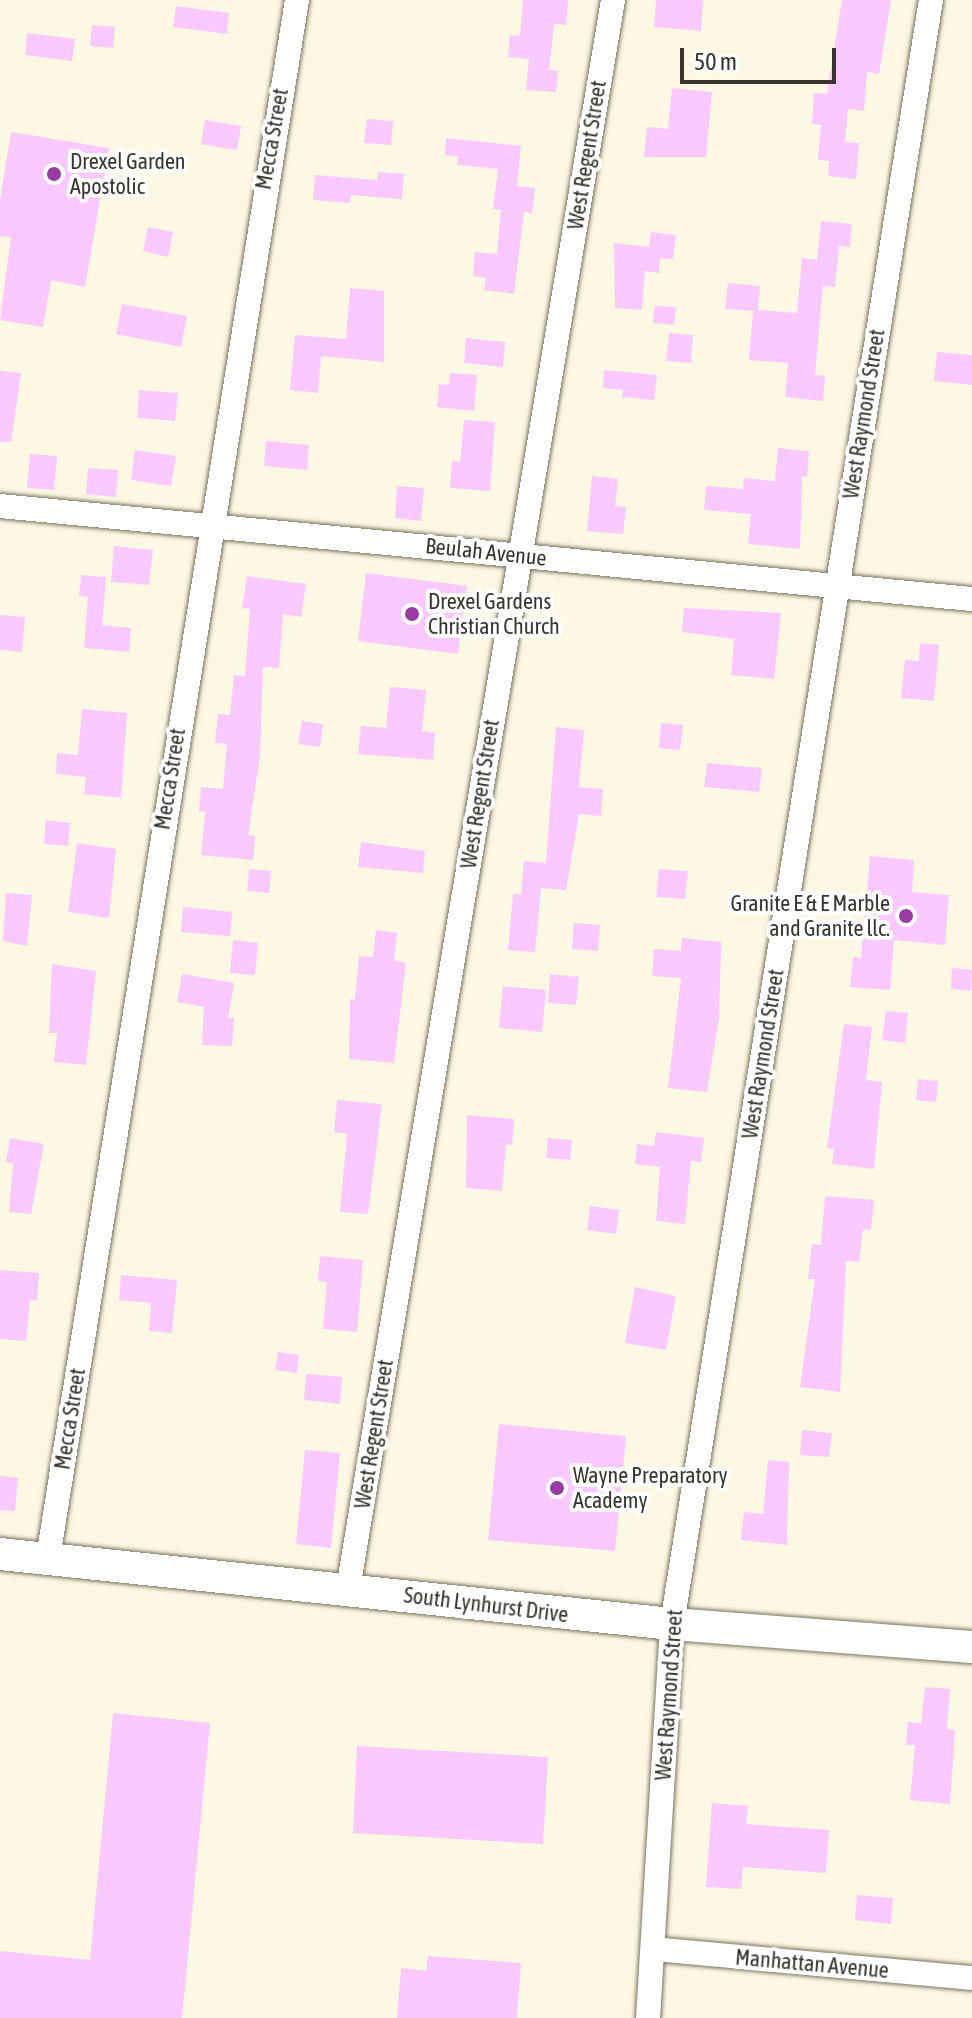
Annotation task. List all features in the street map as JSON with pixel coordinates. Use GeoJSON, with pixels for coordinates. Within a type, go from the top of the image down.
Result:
{"type":"FeatureCollection","features":[{"type":"Feature","properties":{"kind":"main road","name":"South Lynhurst Drive"},"geometry":{"type":"LineString","coordinates":[[0,1554],[672,1624],[972,1647]]}},
{"type":"Feature","properties":{"kind":"street","name":"Mecca Street"},"geometry":{"type":"LineString","coordinates":[[48,1558],[210,526],[297,0]]}},
{"type":"Feature","properties":{"kind":"street","name":"West Regent Street"},"geometry":{"type":"LineString","coordinates":[[348,1589],[613,0]]}},
{"type":"Feature","properties":{"kind":"street","name":"West Raymond Street"},"geometry":{"type":"LineString","coordinates":[[648,2018],[672,1624],[931,0]]}},
{"type":"Feature","properties":{"kind":"street","name":"Beulah Avenue"},"geometry":{"type":"LineString","coordinates":[[0,506],[972,599]]}},
{"type":"Feature","properties":{"kind":"street","name":"Manhattan Avenue"},"geometry":{"type":"LineString","coordinates":[[653,1949],[972,1978]]}},
{"type":"Feature","properties":{"kind":"building"},"geometry":{"type":"Polygon","coordinates":[[[523,0],[568,0],[566,25],[554,24],[549,70],[558,71],[556,92],[526,90],[529,59],[508,57],[510,35],[520,36],[523,0]]]}},
{"type":"Feature","properties":{"kind":"building"},"geometry":{"type":"Polygon","coordinates":[[[656,0],[703,0],[701,31],[654,27],[656,0]]]}},
{"type":"Feature","properties":{"kind":"building"},"geometry":{"type":"Polygon","coordinates":[[[842,0],[891,0],[879,74],[867,72],[864,111],[848,109],[845,142],[859,143],[856,179],[828,176],[829,161],[818,160],[821,125],[812,124],[814,93],[827,94],[842,0]]]}},
{"type":"Feature","properties":{"kind":"building"},"geometry":{"type":"Polygon","coordinates":[[[176,6],[229,13],[227,34],[173,27],[176,6]]]}},
{"type":"Feature","properties":{"kind":"building"},"geometry":{"type":"Polygon","coordinates":[[[92,25],[115,27],[113,48],[90,46],[92,25]]]}},
{"type":"Feature","properties":{"kind":"building"},"geometry":{"type":"Polygon","coordinates":[[[27,33],[75,39],[72,61],[25,55],[27,33]]]}},
{"type":"Feature","properties":{"kind":"building"},"geometry":{"type":"Polygon","coordinates":[[[672,88],[712,92],[706,157],[644,157],[647,127],[668,129],[672,88]]]}},
{"type":"Feature","properties":{"kind":"building"},"geometry":{"type":"Polygon","coordinates":[[[367,119],[393,121],[391,145],[364,143],[367,119]]]}},
{"type":"Feature","properties":{"kind":"building"},"geometry":{"type":"Polygon","coordinates":[[[205,120],[241,126],[237,150],[201,144],[205,120]]]}},
{"type":"Feature","properties":{"kind":"building","name":"Drexel Garden Apostolic"},"geometry":{"type":"Polygon","coordinates":[[[11,132],[109,148],[85,287],[51,280],[43,327],[0,320],[11,237],[0,236],[0,200],[11,132]]]}},
{"type":"Feature","properties":{"kind":"building"},"geometry":{"type":"Polygon","coordinates":[[[446,138],[521,146],[517,186],[535,188],[532,213],[524,212],[514,294],[484,290],[486,278],[473,276],[475,252],[497,254],[501,210],[493,209],[498,169],[457,165],[458,157],[445,155],[446,138]]]}},
{"type":"Feature","properties":{"kind":"building"},"geometry":{"type":"Polygon","coordinates":[[[378,172],[404,174],[402,199],[351,195],[350,203],[313,200],[315,175],[377,180],[378,172]]]}},
{"type":"Feature","properties":{"kind":"building"},"geometry":{"type":"Polygon","coordinates":[[[821,221],[852,224],[850,247],[839,246],[835,287],[823,286],[815,375],[825,376],[823,401],[785,397],[788,363],[749,360],[753,311],[725,309],[728,283],[760,286],[758,310],[797,313],[802,258],[817,260],[821,221]]]}},
{"type":"Feature","properties":{"kind":"building"},"geometry":{"type":"Polygon","coordinates":[[[148,227],[173,232],[168,257],[143,251],[148,227]]]}},
{"type":"Feature","properties":{"kind":"building"},"geometry":{"type":"Polygon","coordinates":[[[651,232],[676,235],[673,259],[660,258],[659,273],[645,271],[642,310],[615,308],[614,243],[649,247],[651,232]]]}},
{"type":"Feature","properties":{"kind":"building"},"geometry":{"type":"Polygon","coordinates":[[[350,288],[384,291],[384,362],[321,356],[318,393],[290,390],[295,335],[346,339],[350,288]]]}},
{"type":"Feature","properties":{"kind":"building"},"geometry":{"type":"Polygon","coordinates":[[[122,304],[187,316],[181,347],[116,334],[122,304]]]}},
{"type":"Feature","properties":{"kind":"building"},"geometry":{"type":"Polygon","coordinates":[[[655,306],[676,307],[674,325],[653,323],[655,306]]]}},
{"type":"Feature","properties":{"kind":"building"},"geometry":{"type":"Polygon","coordinates":[[[669,333],[693,335],[691,363],[666,361],[669,333]]]}},
{"type":"Feature","properties":{"kind":"building"},"geometry":{"type":"Polygon","coordinates":[[[466,338],[505,342],[503,367],[464,363],[466,338]]]}},
{"type":"Feature","properties":{"kind":"building"},"geometry":{"type":"Polygon","coordinates":[[[937,352],[972,355],[972,385],[934,381],[937,352]]]}},
{"type":"Feature","properties":{"kind":"building"},"geometry":{"type":"Polygon","coordinates":[[[604,370],[657,375],[654,400],[622,397],[623,390],[603,388],[604,370]]]}},
{"type":"Feature","properties":{"kind":"building"},"geometry":{"type":"Polygon","coordinates":[[[0,371],[21,373],[11,442],[0,442],[0,371]]]}},
{"type":"Feature","properties":{"kind":"building"},"geometry":{"type":"Polygon","coordinates":[[[450,373],[477,375],[474,411],[437,407],[439,384],[449,385],[450,373]]]}},
{"type":"Feature","properties":{"kind":"building"},"geometry":{"type":"Polygon","coordinates":[[[139,390],[178,393],[175,421],[137,418],[139,390]]]}},
{"type":"Feature","properties":{"kind":"building"},"geometry":{"type":"Polygon","coordinates":[[[464,420],[495,422],[490,491],[450,488],[452,461],[460,462],[464,420]]]}},
{"type":"Feature","properties":{"kind":"building"},"geometry":{"type":"Polygon","coordinates":[[[266,441],[309,445],[307,470],[264,466],[266,441]]]}},
{"type":"Feature","properties":{"kind":"building"},"geometry":{"type":"Polygon","coordinates":[[[778,448],[809,451],[807,477],[802,476],[800,549],[748,544],[751,514],[704,510],[706,486],[743,489],[744,478],[775,481],[778,448]]]}},
{"type":"Feature","properties":{"kind":"building"},"geometry":{"type":"Polygon","coordinates":[[[135,450],[176,456],[171,486],[131,480],[135,450]]]}},
{"type":"Feature","properties":{"kind":"building"},"geometry":{"type":"Polygon","coordinates":[[[30,454],[57,456],[54,490],[27,488],[30,454]]]}},
{"type":"Feature","properties":{"kind":"building"},"geometry":{"type":"Polygon","coordinates":[[[88,468],[118,470],[116,497],[86,494],[88,468]]]}},
{"type":"Feature","properties":{"kind":"building"},"geometry":{"type":"Polygon","coordinates":[[[592,476],[618,479],[615,506],[626,507],[623,534],[587,531],[592,476]]]}},
{"type":"Feature","properties":{"kind":"building"},"geometry":{"type":"Polygon","coordinates":[[[397,486],[424,488],[421,521],[395,518],[397,486]]]}},
{"type":"Feature","properties":{"kind":"building"},"geometry":{"type":"Polygon","coordinates":[[[114,546],[153,550],[149,585],[111,582],[114,546]]]}},
{"type":"Feature","properties":{"kind":"building","name":"Drexel Gardens Christian Church"},"geometry":{"type":"Polygon","coordinates":[[[366,573],[467,586],[458,654],[358,641],[366,573]]]}},
{"type":"Feature","properties":{"kind":"building"},"geometry":{"type":"Polygon","coordinates":[[[81,575],[106,577],[102,625],[131,628],[129,652],[84,648],[88,597],[79,596],[81,575]]]}},
{"type":"Feature","properties":{"kind":"building"},"geometry":{"type":"Polygon","coordinates":[[[247,576],[306,584],[301,617],[283,614],[279,668],[263,667],[260,756],[248,835],[255,836],[253,860],[201,855],[205,812],[199,811],[201,787],[223,789],[227,744],[215,743],[218,714],[230,715],[234,675],[245,676],[250,609],[242,608],[247,576]]]}},
{"type":"Feature","properties":{"kind":"building"},"geometry":{"type":"Polygon","coordinates":[[[684,608],[781,613],[774,679],[731,675],[734,639],[682,632],[684,608]]]}},
{"type":"Feature","properties":{"kind":"building"},"geometry":{"type":"Polygon","coordinates":[[[0,615],[25,617],[22,652],[0,650],[0,615]]]}},
{"type":"Feature","properties":{"kind":"building"},"geometry":{"type":"Polygon","coordinates":[[[920,643],[939,645],[934,701],[901,698],[905,660],[919,661],[920,643]]]}},
{"type":"Feature","properties":{"kind":"building"},"geometry":{"type":"Polygon","coordinates":[[[390,687],[426,690],[422,731],[435,733],[433,760],[358,754],[361,726],[386,728],[390,687]]]}},
{"type":"Feature","properties":{"kind":"building"},"geometry":{"type":"Polygon","coordinates":[[[82,709],[127,713],[121,798],[84,794],[86,777],[56,774],[57,753],[78,755],[82,709]]]}},
{"type":"Feature","properties":{"kind":"building"},"geometry":{"type":"Polygon","coordinates":[[[302,721],[323,724],[320,747],[298,744],[302,721]]]}},
{"type":"Feature","properties":{"kind":"building"},"geometry":{"type":"Polygon","coordinates":[[[661,723],[683,725],[680,750],[659,748],[661,723]]]}},
{"type":"Feature","properties":{"kind":"building"},"geometry":{"type":"Polygon","coordinates":[[[556,727],[584,730],[579,787],[603,789],[601,816],[579,814],[566,890],[541,888],[535,952],[508,950],[513,894],[521,894],[524,861],[546,863],[556,727]]]}},
{"type":"Feature","properties":{"kind":"building"},"geometry":{"type":"Polygon","coordinates":[[[707,763],[762,768],[759,792],[704,787],[707,763]]]}},
{"type":"Feature","properties":{"kind":"building"},"geometry":{"type":"Polygon","coordinates":[[[46,820],[70,823],[68,846],[44,844],[46,820]]]}},
{"type":"Feature","properties":{"kind":"building"},"geometry":{"type":"Polygon","coordinates":[[[361,842],[425,851],[423,873],[358,867],[361,842]]]}},
{"type":"Feature","properties":{"kind":"building"},"geometry":{"type":"Polygon","coordinates":[[[77,843],[116,849],[109,918],[68,912],[77,843]]]}},
{"type":"Feature","properties":{"kind":"building","name":"Granite E & E Marble and Granite llc."},"geometry":{"type":"Polygon","coordinates":[[[870,856],[914,860],[912,892],[949,895],[945,945],[894,940],[890,990],[850,987],[853,957],[861,958],[870,856]]]}},
{"type":"Feature","properties":{"kind":"building"},"geometry":{"type":"Polygon","coordinates":[[[249,869],[271,871],[269,893],[247,891],[249,869]]]}},
{"type":"Feature","properties":{"kind":"building"},"geometry":{"type":"Polygon","coordinates":[[[659,869],[688,871],[685,899],[656,897],[659,869]]]}},
{"type":"Feature","properties":{"kind":"building"},"geometry":{"type":"Polygon","coordinates":[[[6,893],[32,895],[27,946],[3,941],[6,893]]]}},
{"type":"Feature","properties":{"kind":"building"},"geometry":{"type":"Polygon","coordinates":[[[183,907],[232,912],[230,936],[181,932],[183,907]]]}},
{"type":"Feature","properties":{"kind":"building"},"geometry":{"type":"Polygon","coordinates":[[[574,923],[600,925],[598,951],[572,949],[574,923]]]}},
{"type":"Feature","properties":{"kind":"building"},"geometry":{"type":"Polygon","coordinates":[[[376,930],[397,933],[394,960],[406,963],[394,1063],[349,1059],[350,999],[355,1000],[359,956],[373,957],[376,930]]]}},
{"type":"Feature","properties":{"kind":"building"},"geometry":{"type":"Polygon","coordinates":[[[682,938],[721,942],[719,1018],[707,1092],[668,1088],[681,978],[652,976],[654,949],[681,951],[682,938]]]}},
{"type":"Feature","properties":{"kind":"building"},"geometry":{"type":"Polygon","coordinates":[[[233,940],[258,943],[255,975],[230,973],[233,940]]]}},
{"type":"Feature","properties":{"kind":"building"},"geometry":{"type":"Polygon","coordinates":[[[52,964],[96,971],[86,1065],[54,1062],[57,1033],[49,1033],[52,964]]]}},
{"type":"Feature","properties":{"kind":"building"},"geometry":{"type":"Polygon","coordinates":[[[952,968],[972,970],[971,991],[951,989],[952,968]]]}},
{"type":"Feature","properties":{"kind":"building"},"geometry":{"type":"Polygon","coordinates":[[[182,974],[234,983],[228,1018],[234,1018],[232,1046],[202,1045],[204,1007],[177,1002],[182,974]]]}},
{"type":"Feature","properties":{"kind":"building"},"geometry":{"type":"Polygon","coordinates":[[[550,974],[579,977],[576,1005],[548,1003],[550,974]]]}},
{"type":"Feature","properties":{"kind":"building"},"geometry":{"type":"Polygon","coordinates":[[[503,986],[546,990],[542,1032],[499,1028],[503,986]]]}},
{"type":"Feature","properties":{"kind":"building"},"geometry":{"type":"Polygon","coordinates":[[[886,1011],[908,1013],[905,1043],[882,1040],[886,1011]]]}},
{"type":"Feature","properties":{"kind":"building"},"geometry":{"type":"Polygon","coordinates":[[[844,1024],[872,1027],[866,1080],[882,1082],[874,1169],[832,1164],[834,1149],[827,1148],[844,1024]]]}},
{"type":"Feature","properties":{"kind":"building"},"geometry":{"type":"Polygon","coordinates":[[[918,1079],[938,1081],[936,1102],[916,1100],[918,1079]]]}},
{"type":"Feature","properties":{"kind":"building"},"geometry":{"type":"Polygon","coordinates":[[[337,1100],[382,1104],[368,1214],[340,1212],[347,1134],[334,1132],[337,1100]]]}},
{"type":"Feature","properties":{"kind":"building"},"geometry":{"type":"Polygon","coordinates":[[[467,1115],[514,1119],[512,1145],[506,1144],[502,1191],[466,1188],[467,1115]]]}},
{"type":"Feature","properties":{"kind":"building"},"geometry":{"type":"Polygon","coordinates":[[[656,1132],[704,1138],[701,1162],[691,1161],[685,1224],[656,1221],[660,1167],[635,1164],[637,1144],[654,1146],[656,1132]]]}},
{"type":"Feature","properties":{"kind":"building"},"geometry":{"type":"Polygon","coordinates":[[[10,1138],[44,1144],[31,1214],[9,1212],[13,1164],[6,1162],[10,1138]]]}},
{"type":"Feature","properties":{"kind":"building"},"geometry":{"type":"Polygon","coordinates":[[[548,1138],[572,1140],[570,1160],[546,1158],[548,1138]]]}},
{"type":"Feature","properties":{"kind":"building"},"geometry":{"type":"Polygon","coordinates":[[[825,1196],[874,1200],[871,1230],[863,1229],[859,1262],[846,1261],[840,1392],[800,1387],[815,1279],[808,1279],[812,1244],[821,1245],[825,1196]]]}},
{"type":"Feature","properties":{"kind":"building"},"geometry":{"type":"Polygon","coordinates":[[[590,1206],[619,1210],[616,1234],[587,1230],[590,1206]]]}},
{"type":"Feature","properties":{"kind":"building"},"geometry":{"type":"Polygon","coordinates":[[[320,1256],[363,1260],[357,1332],[323,1329],[327,1282],[318,1281],[320,1256]]]}},
{"type":"Feature","properties":{"kind":"building"},"geometry":{"type":"Polygon","coordinates":[[[0,1270],[39,1273],[37,1301],[30,1300],[26,1341],[0,1339],[0,1270]]]}},
{"type":"Feature","properties":{"kind":"building"},"geometry":{"type":"Polygon","coordinates":[[[121,1275],[177,1280],[172,1333],[149,1331],[151,1303],[119,1300],[121,1275]]]}},
{"type":"Feature","properties":{"kind":"building"},"geometry":{"type":"Polygon","coordinates":[[[635,1287],[676,1296],[666,1350],[625,1343],[635,1287]]]}},
{"type":"Feature","properties":{"kind":"building"},"geometry":{"type":"Polygon","coordinates":[[[278,1352],[299,1355],[297,1373],[275,1370],[278,1352]]]}},
{"type":"Feature","properties":{"kind":"building"},"geometry":{"type":"Polygon","coordinates":[[[306,1374],[342,1377],[340,1404],[304,1400],[306,1374]]]}},
{"type":"Feature","properties":{"kind":"building","name":"Wayne Preparatory Academy"},"geometry":{"type":"Polygon","coordinates":[[[499,1424],[626,1436],[615,1551],[488,1540],[499,1424]]]}},
{"type":"Feature","properties":{"kind":"building"},"geometry":{"type":"Polygon","coordinates":[[[802,1430],[832,1433],[829,1457],[800,1455],[802,1430]]]}},
{"type":"Feature","properties":{"kind":"building"},"geometry":{"type":"Polygon","coordinates":[[[305,1450],[340,1453],[331,1548],[296,1544],[305,1450]]]}},
{"type":"Feature","properties":{"kind":"building"},"geometry":{"type":"Polygon","coordinates":[[[768,1460],[789,1462],[787,1545],[741,1540],[744,1512],[763,1514],[768,1460]]]}},
{"type":"Feature","properties":{"kind":"building"},"geometry":{"type":"Polygon","coordinates":[[[0,1476],[18,1478],[15,1511],[0,1510],[0,1476]]]}},
{"type":"Feature","properties":{"kind":"building"},"geometry":{"type":"Polygon","coordinates":[[[925,1687],[950,1689],[947,1729],[955,1730],[950,1804],[910,1800],[915,1745],[906,1745],[908,1722],[921,1723],[925,1687]]]}},
{"type":"Feature","properties":{"kind":"building"},"geometry":{"type":"Polygon","coordinates":[[[113,1713],[210,1723],[182,2018],[0,2018],[0,1951],[90,1960],[113,1713]]]}},
{"type":"Feature","properties":{"kind":"building"},"geometry":{"type":"Polygon","coordinates":[[[357,1746],[548,1757],[543,1844],[353,1833],[357,1746]]]}},
{"type":"Feature","properties":{"kind":"building"},"geometry":{"type":"Polygon","coordinates":[[[712,1803],[748,1806],[746,1824],[829,1830],[826,1873],[743,1867],[741,1889],[706,1887],[712,1803]]]}},
{"type":"Feature","properties":{"kind":"building"},"geometry":{"type":"Polygon","coordinates":[[[857,1895],[893,1898],[891,1924],[855,1920],[857,1895]]]}},
{"type":"Feature","properties":{"kind":"building"},"geometry":{"type":"Polygon","coordinates":[[[428,1956],[521,1963],[517,2018],[397,2018],[401,1968],[426,1971],[428,1956]]]}},
{"type":"Feature","properties":{"kind":"place","name":"Drexel Garden Apostolic"},"geometry":{"type":"Point","coordinates":[54,174]}},
{"type":"Feature","properties":{"kind":"place","name":"Drexel Gardens Christian Church"},"geometry":{"type":"Point","coordinates":[412,614]}},
{"type":"Feature","properties":{"kind":"place","name":"Granite E & E Marble and Granite llc."},"geometry":{"type":"Point","coordinates":[906,916]}},
{"type":"Feature","properties":{"kind":"place","name":"Wayne Preparatory Academy"},"geometry":{"type":"Point","coordinates":[557,1488]}}]}
